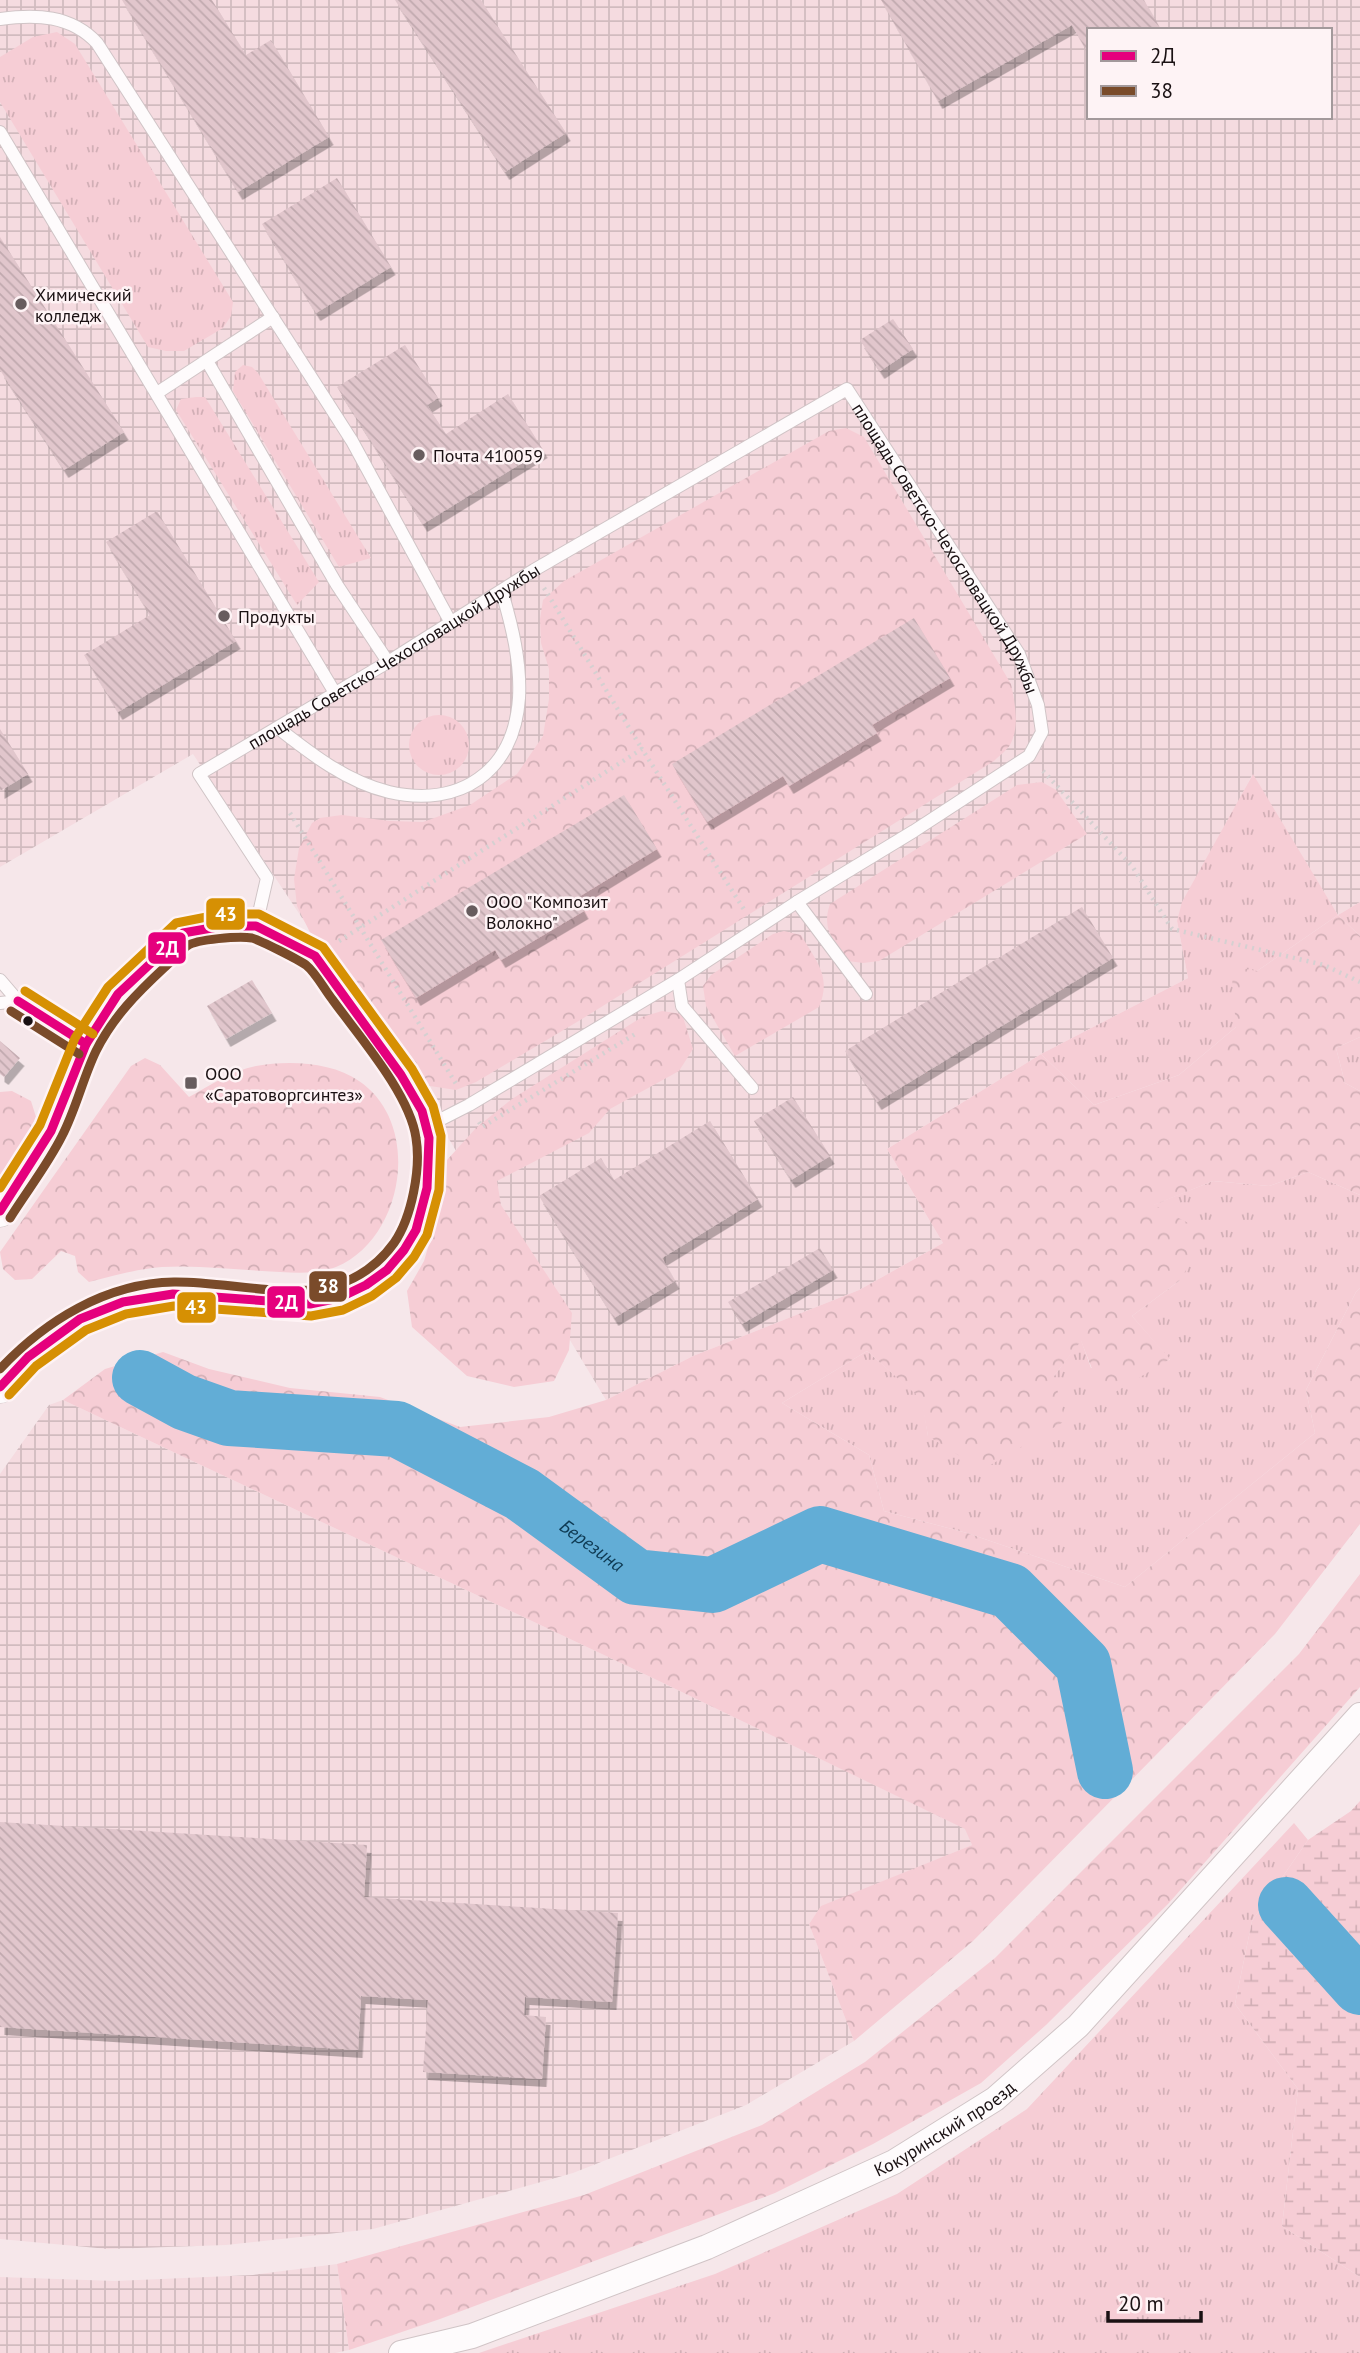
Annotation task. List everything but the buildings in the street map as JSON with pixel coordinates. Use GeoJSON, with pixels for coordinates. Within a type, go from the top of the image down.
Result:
{"type":"FeatureCollection","features":[{"type":"Feature","properties":{"kind":"street"},"geometry":{"type":"LineString","coordinates":[[0,1211],[51,1131],[86,1044],[118,995],[183,933],[223,926],[256,926],[314,956],[387,1055],[422,1111],[429,1138],[427,1188],[416,1230],[387,1270],[366,1285],[339,1298],[310,1304],[173,1294],[124,1302],[80,1319],[27,1357],[0,1387]]}},
{"type":"Feature","properties":{"kind":"street","name":"Кокуринский проезд"},"geometry":{"type":"LineString","coordinates":[[401,2353],[472,2336],[707,2247],[894,2162],[995,2099],[1078,2025],[1360,1715]]}},
{"type":"Feature","properties":{"kind":"lane"},"geometry":{"type":"LineString","coordinates":[[0,19],[28,15],[64,21],[86,31],[97,43],[352,441],[451,623]]}},
{"type":"Feature","properties":{"kind":"lane"},"geometry":{"type":"LineString","coordinates":[[0,132],[335,692]]}},
{"type":"Feature","properties":{"kind":"lane"},"geometry":{"type":"LineString","coordinates":[[157,393],[273,317]]}},
{"type":"Feature","properties":{"kind":"lane"},"geometry":{"type":"LineString","coordinates":[[206,361],[337,585],[388,662]]}},
{"type":"Feature","properties":{"kind":"lane","name":"площадь Советско-Чехословацкой Дружбы"},"geometry":{"type":"LineString","coordinates":[[256,926],[267,878],[199,774],[388,662],[534,570],[848,389],[1019,654],[1038,705],[1042,732],[1029,756]]}},
{"type":"Feature","properties":{"kind":"lane"},"geometry":{"type":"LineString","coordinates":[[278,728],[330,766],[388,792],[428,796],[461,790],[488,774],[505,752],[513,730],[519,698],[511,624],[502,592]]}},
{"type":"Feature","properties":{"kind":"lane"},"geometry":{"type":"LineString","coordinates":[[426,1127],[468,1105],[678,980],[1029,756]]}},
{"type":"Feature","properties":{"kind":"lane"},"geometry":{"type":"LineString","coordinates":[[797,902],[866,995]]}},
{"type":"Feature","properties":{"kind":"lane"},"geometry":{"type":"LineString","coordinates":[[0,980],[18,1001],[86,1044]]}},
{"type":"Feature","properties":{"kind":"lane"},"geometry":{"type":"LineString","coordinates":[[678,980],[682,1006],[752,1088]]}},
{"type":"Feature","properties":{"kind":"lane"},"geometry":{"type":"LineString","coordinates":[[0,1003],[18,1001]]}},
{"type":"Feature","properties":{"kind":"path"},"geometry":{"type":"LineString","coordinates":[[534,570],[756,930]]}},
{"type":"Feature","properties":{"kind":"path"},"geometry":{"type":"LineString","coordinates":[[314,956],[642,749]]}},
{"type":"Feature","properties":{"kind":"path"},"geometry":{"type":"LineString","coordinates":[[1029,756],[1132,866],[1172,929],[1324,965],[1360,982]]}},
{"type":"Feature","properties":{"kind":"path"},"geometry":{"type":"LineString","coordinates":[[290,813],[482,1127],[682,1006]]}},
{"type":"Feature","properties":{"kind":"shaded area"},"geometry":{"type":"Polygon","coordinates":[[[0,0],[1360,0],[1360,902],[1338,915],[1252,775],[1177,921],[1188,978],[1041,1054],[887,1149],[943,1243],[859,1290],[693,1356],[606,1400],[417,1086],[193,754],[0,867],[0,0]]]}},
{"type":"Feature","properties":{"kind":"shaded area"},"geometry":{"type":"Polygon","coordinates":[[[63,1400],[966,1829],[972,1845],[821,1907],[809,1924],[854,2041],[746,2105],[573,2173],[373,2229],[226,2245],[108,2249],[0,2239],[0,1474],[49,1405],[63,1400]]]}},
{"type":"Feature","properties":{"kind":"shaded area"},"geometry":{"type":"Polygon","coordinates":[[[337,2264],[349,2350],[335,2353],[0,2353],[0,2277],[115,2281],[253,2275],[337,2264]]]}},
{"type":"Feature","properties":{"kind":"green space"},"geometry":{"type":"Polygon","coordinates":[[[57,32],[75,44],[233,302],[231,316],[223,328],[184,351],[148,347],[0,102],[0,57],[33,37],[57,32]]]}},
{"type":"Feature","properties":{"kind":"green space"},"geometry":{"type":"Polygon","coordinates":[[[243,365],[252,367],[258,373],[371,558],[339,567],[233,391],[235,372],[243,365]]]}},
{"type":"Feature","properties":{"kind":"green space"},"geometry":{"type":"Polygon","coordinates":[[[205,397],[319,582],[297,605],[176,410],[181,399],[205,397]]]}},
{"type":"Feature","properties":{"kind":"green space"},"geometry":{"type":"Polygon","coordinates":[[[846,428],[864,437],[1011,684],[1016,723],[1010,745],[994,761],[582,1019],[476,1082],[456,1090],[430,1086],[325,963],[297,906],[294,879],[299,848],[312,823],[320,818],[342,815],[423,822],[470,805],[517,774],[543,736],[549,699],[549,669],[541,643],[540,619],[543,600],[564,581],[829,431],[846,428]]]}},
{"type":"Feature","properties":{"kind":"green space"},"geometry":{"type":"Polygon","coordinates":[[[439,715],[456,720],[464,728],[469,745],[464,762],[456,770],[439,775],[422,770],[414,762],[409,745],[414,728],[422,720],[439,715]]]}},
{"type":"Feature","properties":{"kind":"green space"},"geometry":{"type":"Polygon","coordinates":[[[1253,774],[1338,915],[1257,971],[1236,1027],[1179,1075],[1094,1105],[1041,1054],[1188,978],[1177,921],[1182,902],[1253,774]]]}},
{"type":"Feature","properties":{"kind":"green space"},"geometry":{"type":"Polygon","coordinates":[[[1042,782],[1056,790],[1087,834],[879,961],[848,961],[828,928],[830,904],[1017,785],[1042,782]]]}},
{"type":"Feature","properties":{"kind":"green space"},"geometry":{"type":"Polygon","coordinates":[[[1360,902],[1360,936],[1338,915],[1360,902]]]}},
{"type":"Feature","properties":{"kind":"green space"},"geometry":{"type":"Polygon","coordinates":[[[1338,915],[1360,936],[1360,1037],[1336,1048],[1345,1083],[1360,1091],[1360,1195],[1308,1172],[1269,1186],[1213,1181],[1154,1205],[1209,1234],[1179,1281],[1132,1316],[1170,1359],[1104,1399],[1081,1341],[1054,1376],[1065,1421],[982,1470],[928,1436],[921,1399],[867,1351],[782,1403],[869,1455],[884,1511],[967,1533],[1125,1587],[1315,1433],[1306,1390],[1360,1288],[1360,1524],[1275,1634],[973,1941],[854,2041],[809,1924],[821,1906],[972,1845],[965,1829],[661,1682],[63,1400],[105,1369],[163,1352],[209,1369],[290,1388],[380,1397],[460,1427],[549,1417],[606,1400],[693,1356],[859,1290],[943,1243],[887,1149],[1041,1054],[1094,1105],[1179,1075],[1236,1027],[1231,966],[1257,971],[1338,915]]]}},
{"type":"Feature","properties":{"kind":"green space"},"geometry":{"type":"Polygon","coordinates":[[[784,931],[801,935],[817,961],[824,986],[819,1007],[735,1056],[706,1006],[703,986],[711,975],[773,934],[784,931]]]}},
{"type":"Feature","properties":{"kind":"green space"},"geometry":{"type":"Polygon","coordinates":[[[662,1011],[682,1014],[693,1049],[679,1071],[610,1109],[589,1133],[497,1181],[501,1205],[572,1313],[569,1350],[554,1381],[514,1387],[467,1376],[412,1327],[407,1291],[424,1261],[437,1217],[447,1160],[476,1128],[512,1099],[642,1017],[662,1011]]]}},
{"type":"Feature","properties":{"kind":"green space"},"geometry":{"type":"Polygon","coordinates":[[[1360,1037],[1360,1091],[1345,1083],[1336,1048],[1360,1037]]]}},
{"type":"Feature","properties":{"kind":"green space"},"geometry":{"type":"Polygon","coordinates":[[[145,1058],[160,1065],[189,1097],[238,1071],[269,1064],[323,1066],[359,1081],[379,1100],[392,1124],[398,1151],[397,1180],[390,1207],[377,1232],[359,1253],[336,1267],[318,1272],[162,1267],[89,1282],[78,1272],[75,1256],[61,1251],[32,1279],[15,1280],[3,1269],[0,1252],[131,1066],[145,1058]]]}},
{"type":"Feature","properties":{"kind":"green space"},"geometry":{"type":"Polygon","coordinates":[[[12,1091],[31,1101],[36,1117],[27,1136],[0,1175],[0,1092],[12,1091]]]}},
{"type":"Feature","properties":{"kind":"green space"},"geometry":{"type":"Polygon","coordinates":[[[1308,1172],[1360,1195],[1360,1288],[1306,1390],[1315,1433],[1125,1587],[967,1533],[884,1511],[869,1455],[782,1403],[867,1351],[922,1399],[928,1436],[1054,1376],[1081,1340],[1091,1368],[1170,1360],[1132,1316],[1179,1281],[1153,1205],[1213,1181],[1269,1186],[1308,1172]]]}},
{"type":"Feature","properties":{"kind":"green space"},"geometry":{"type":"Polygon","coordinates":[[[1360,1574],[1360,1687],[1168,1904],[1046,2025],[981,2083],[873,2144],[775,2193],[440,2319],[349,2350],[337,2264],[584,2195],[762,2125],[865,2062],[995,1958],[1299,1654],[1360,1574]]]}},
{"type":"Feature","properties":{"kind":"green space"},"geometry":{"type":"Polygon","coordinates":[[[1360,1801],[1360,2277],[1282,2226],[1298,2089],[1235,2004],[1252,1921],[1308,1840],[1351,1811],[1360,1801]]]}},
{"type":"Feature","properties":{"kind":"green space"},"geometry":{"type":"Polygon","coordinates":[[[1294,1823],[1308,1840],[1252,1921],[1235,2004],[1298,2089],[1282,2226],[1360,2277],[1360,2353],[479,2353],[715,2274],[897,2194],[1027,2109],[1294,1823]]]}},
{"type":"Feature","properties":{"kind":"waterway","name":"Березина"},"geometry":{"type":"LineString","coordinates":[[140,1378],[184,1402],[229,1418],[397,1429],[522,1494],[636,1577],[713,1585],[820,1534],[1010,1591],[1083,1664],[1105,1771]]}},
{"type":"Feature","properties":{"kind":"waterway","name":"Березина"},"geometry":{"type":"LineString","coordinates":[[1286,1905],[1360,1987]]}},
{"type":"Feature","properties":{"kind":"transit line","name":"43"},"geometry":{"type":"LineString","coordinates":[[0,1188],[40,1125],[75,1038],[108,987],[176,923],[222,914],[259,914],[323,947],[412,1069],[433,1106],[441,1136],[439,1190],[427,1235],[414,1257],[396,1278],[372,1296],[343,1310],[311,1316],[174,1306],[126,1314],[86,1330],[36,1366],[9,1395]]}},
{"type":"Feature","properties":{"kind":"transit line","name":"2Д"},"geometry":{"type":"LineString","coordinates":[[0,1211],[51,1131],[86,1044],[118,994],[183,933],[223,926],[256,926],[315,956],[401,1075],[422,1111],[429,1138],[427,1188],[416,1230],[387,1270],[366,1285],[339,1298],[310,1304],[173,1294],[123,1302],[80,1319],[28,1357],[0,1387]]}},
{"type":"Feature","properties":{"kind":"transit line","name":"38"},"geometry":{"type":"LineString","coordinates":[[0,1369],[37,1335],[57,1321],[101,1297],[124,1289],[174,1282],[292,1291],[321,1288],[347,1281],[372,1266],[394,1243],[406,1220],[416,1178],[416,1138],[412,1121],[394,1084],[306,965],[252,938],[200,942],[181,951],[135,996],[110,1027],[91,1061],[62,1136],[10,1218]]}},
{"type":"Feature","properties":{"kind":"transit line","name":"43"},"geometry":{"type":"LineString","coordinates":[[25,991],[93,1034]]}},
{"type":"Feature","properties":{"kind":"transit line","name":"2Д"},"geometry":{"type":"LineString","coordinates":[[18,1001],[86,1044]]}},
{"type":"Feature","properties":{"kind":"transit line","name":"38"},"geometry":{"type":"LineString","coordinates":[[11,1011],[79,1054]]}},
{"type":"Feature","properties":{"kind":"place","name":"Химический колледж"},"geometry":{"type":"Point","coordinates":[21,304]}},
{"type":"Feature","properties":{"kind":"place","name":"Почта 410059"},"geometry":{"type":"Point","coordinates":[419,455]}},
{"type":"Feature","properties":{"kind":"place","name":"Продукты"},"geometry":{"type":"Point","coordinates":[224,616]}},
{"type":"Feature","properties":{"kind":"place","name":"ООО \"Композит Волокно\""},"geometry":{"type":"Point","coordinates":[472,911]}},
{"type":"Feature","properties":{"kind":"place","name":"ООО «Саратоворгсинтез»"},"geometry":{"type":"Point","coordinates":[191,1083]}}]}
